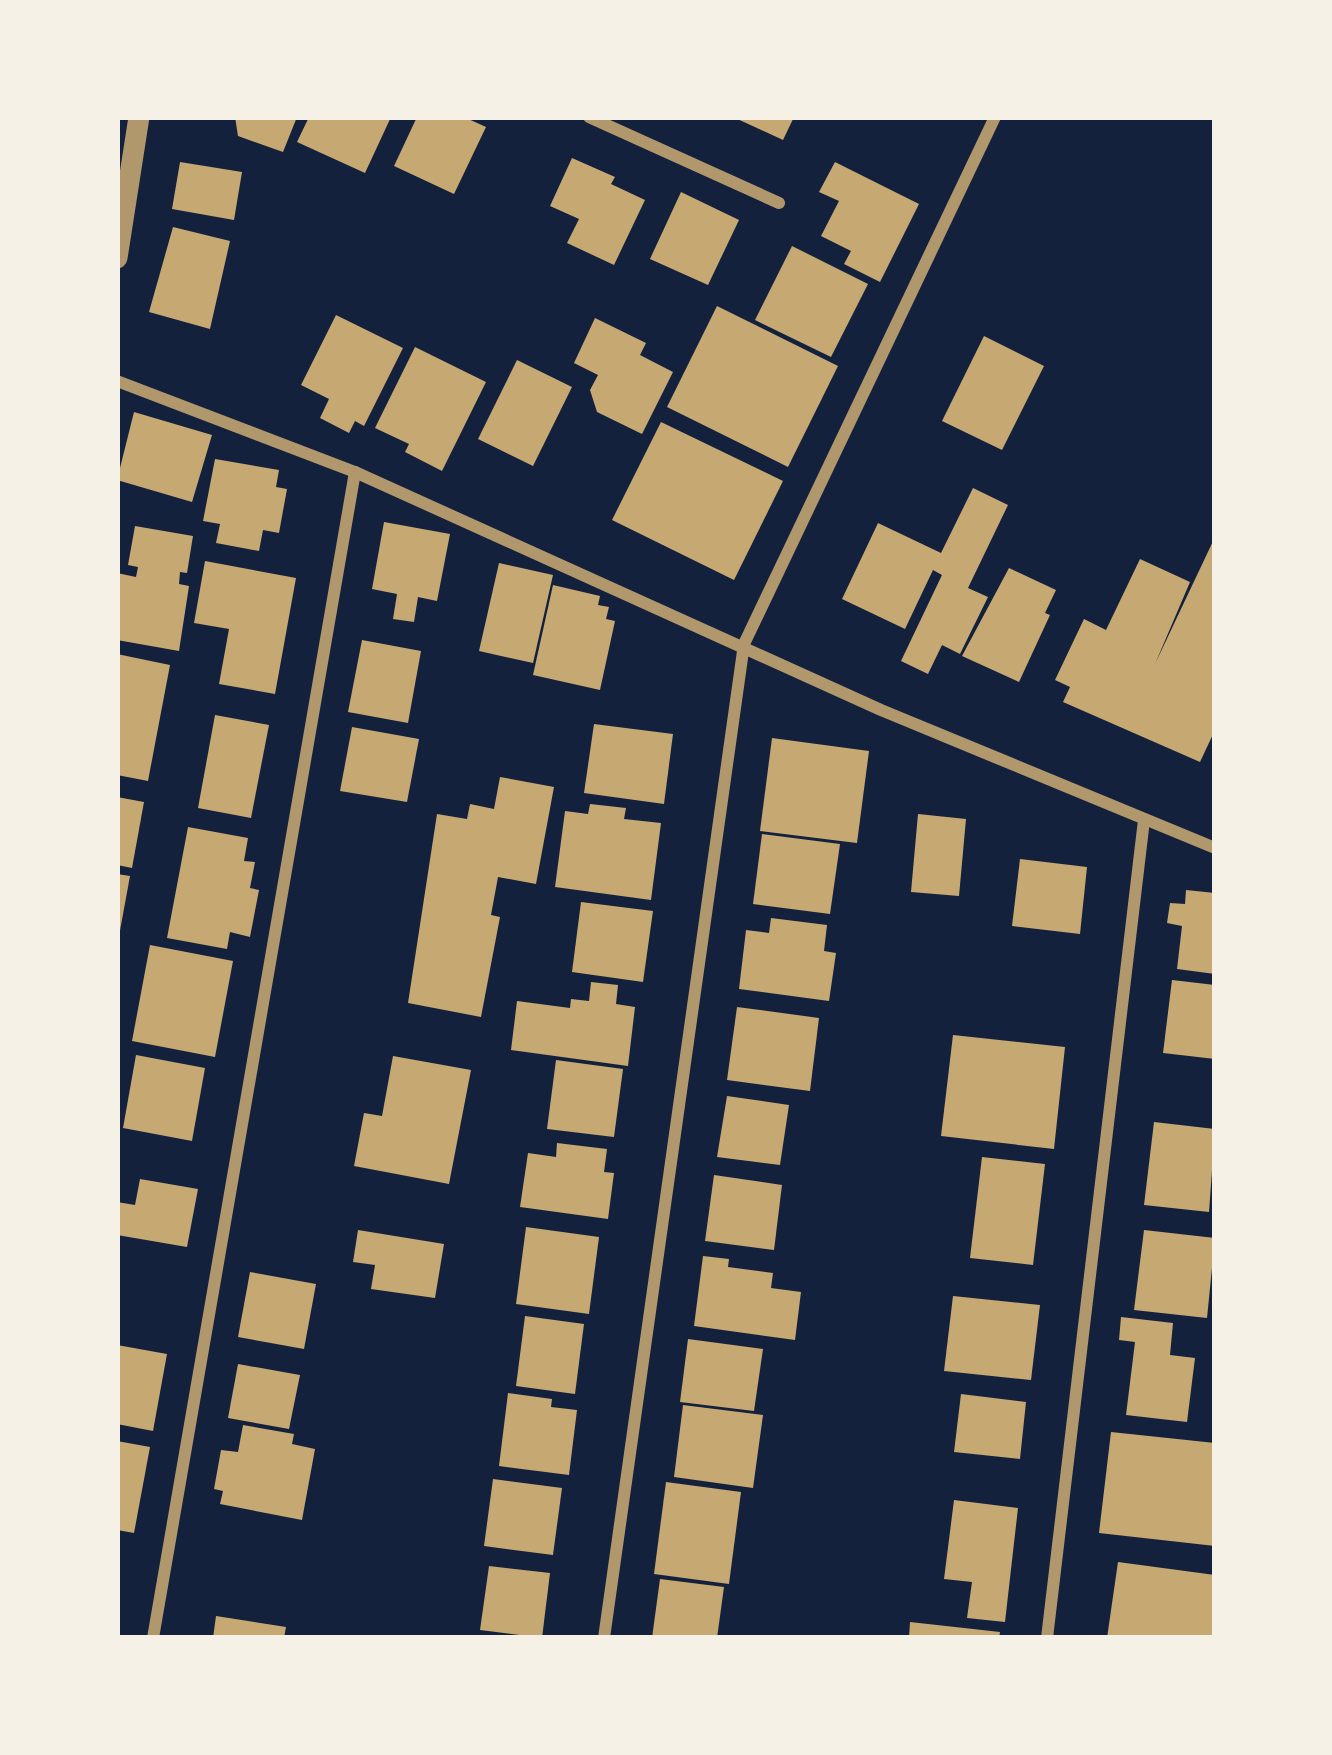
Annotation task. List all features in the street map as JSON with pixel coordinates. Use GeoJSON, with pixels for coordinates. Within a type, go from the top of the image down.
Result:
{"type":"FeatureCollection","features":[{"type":"Feature","properties":{"kind":"street"},"geometry":{"type":"LineString","coordinates":[[117,258],[140,117]]}},
{"type":"Feature","properties":{"kind":"street"},"geometry":{"type":"LineString","coordinates":[[589,117],[779,203]]}},
{"type":"Feature","properties":{"kind":"street"},"geometry":{"type":"LineString","coordinates":[[604,1638],[744,644],[995,117]]}},
{"type":"Feature","properties":{"kind":"street"},"geometry":{"type":"LineString","coordinates":[[117,382],[355,472],[744,644],[881,710],[1215,848]]}},
{"type":"Feature","properties":{"kind":"street"},"geometry":{"type":"LineString","coordinates":[[153,1638],[355,472]]}},
{"type":"Feature","properties":{"kind":"street"},"geometry":{"type":"LineString","coordinates":[[1047,1638],[1144,820]]}},
{"type":"Feature","properties":{"kind":"building"},"geometry":{"type":"Polygon","coordinates":[[[235,117],[297,117],[283,152],[238,136],[235,117]]]}},
{"type":"Feature","properties":{"kind":"building"},"geometry":{"type":"Polygon","coordinates":[[[309,117],[391,117],[365,173],[297,142],[309,117]]]}},
{"type":"Feature","properties":{"kind":"building"},"geometry":{"type":"Polygon","coordinates":[[[417,117],[464,117],[486,127],[454,194],[394,166],[417,117]]]}},
{"type":"Feature","properties":{"kind":"building"},"geometry":{"type":"Polygon","coordinates":[[[733,117],[794,117],[783,140],[733,117]]]}},
{"type":"Feature","properties":{"kind":"building"},"geometry":{"type":"Polygon","coordinates":[[[572,158],[615,177],[611,184],[645,200],[614,265],[567,243],[579,219],[550,206],[572,158]]]}},
{"type":"Feature","properties":{"kind":"building"},"geometry":{"type":"Polygon","coordinates":[[[180,162],[242,172],[234,220],[172,209],[180,162]]]}},
{"type":"Feature","properties":{"kind":"building"},"geometry":{"type":"Polygon","coordinates":[[[835,162],[919,204],[880,282],[844,264],[851,251],[821,236],[839,201],[819,192],[835,162]]]}},
{"type":"Feature","properties":{"kind":"building"},"geometry":{"type":"Polygon","coordinates":[[[681,192],[739,220],[708,285],[650,259],[681,192]]]}},
{"type":"Feature","properties":{"kind":"building"},"geometry":{"type":"Polygon","coordinates":[[[173,227],[230,241],[210,329],[149,312],[173,227]]]}},
{"type":"Feature","properties":{"kind":"building"},"geometry":{"type":"Polygon","coordinates":[[[792,246],[868,284],[831,357],[755,320],[792,246]]]}},
{"type":"Feature","properties":{"kind":"building"},"geometry":{"type":"Polygon","coordinates":[[[717,306],[838,366],[788,467],[667,407],[717,306]]]}},
{"type":"Feature","properties":{"kind":"building"},"geometry":{"type":"Polygon","coordinates":[[[336,315],[403,348],[364,426],[355,421],[349,433],[320,418],[329,399],[301,385],[336,315]]]}},
{"type":"Feature","properties":{"kind":"building"},"geometry":{"type":"Polygon","coordinates":[[[595,318],[646,343],[640,355],[673,372],[642,434],[597,412],[590,390],[598,375],[574,363],[595,318]]]}},
{"type":"Feature","properties":{"kind":"building"},"geometry":{"type":"Polygon","coordinates":[[[984,336],[1044,366],[1002,450],[942,421],[984,336]]]}},
{"type":"Feature","properties":{"kind":"building"},"geometry":{"type":"Polygon","coordinates":[[[415,347],[486,382],[442,471],[405,452],[409,444],[375,428],[415,347]]]}},
{"type":"Feature","properties":{"kind":"building"},"geometry":{"type":"Polygon","coordinates":[[[517,360],[572,387],[533,466],[478,439],[517,360]]]}},
{"type":"Feature","properties":{"kind":"building"},"geometry":{"type":"Polygon","coordinates":[[[134,412],[212,435],[192,502],[117,480],[134,412]]]}},
{"type":"Feature","properties":{"kind":"building"},"geometry":{"type":"Polygon","coordinates":[[[661,422],[783,481],[734,580],[612,520],[661,422]]]}},
{"type":"Feature","properties":{"kind":"building"},"geometry":{"type":"Polygon","coordinates":[[[215,459],[279,470],[276,487],[287,489],[279,533],[263,530],[259,551],[216,543],[220,524],[203,521],[215,459]]]}},
{"type":"Feature","properties":{"kind":"building"},"geometry":{"type":"Polygon","coordinates":[[[973,488],[1008,505],[968,588],[988,597],[960,654],[942,645],[928,674],[901,661],[942,575],[933,570],[905,629],[842,599],[878,523],[941,553],[973,488]]]}},
{"type":"Feature","properties":{"kind":"building"},"geometry":{"type":"Polygon","coordinates":[[[384,522],[450,534],[437,601],[418,597],[414,622],[393,619],[397,594],[372,589],[384,522]]]}},
{"type":"Feature","properties":{"kind":"building"},"geometry":{"type":"Polygon","coordinates":[[[135,526],[193,536],[187,573],[180,572],[179,584],[189,586],[179,651],[117,640],[117,573],[136,577],[138,567],[128,565],[135,526]]]}},
{"type":"Feature","properties":{"kind":"building"},"geometry":{"type":"Polygon","coordinates":[[[1215,537],[1215,730],[1200,762],[1063,702],[1070,687],[1055,680],[1084,619],[1106,630],[1140,559],[1190,582],[1155,664],[1215,537]]]}},
{"type":"Feature","properties":{"kind":"building"},"geometry":{"type":"Polygon","coordinates":[[[205,561],[296,578],[275,694],[219,684],[229,629],[194,623],[205,561]]]}},
{"type":"Feature","properties":{"kind":"building"},"geometry":{"type":"Polygon","coordinates":[[[499,563],[553,575],[533,663],[479,651],[499,563]]]}},
{"type":"Feature","properties":{"kind":"building"},"geometry":{"type":"Polygon","coordinates":[[[1009,568],[1056,590],[1045,613],[1050,615],[1019,682],[962,656],[1009,568]]]}},
{"type":"Feature","properties":{"kind":"building"},"geometry":{"type":"Polygon","coordinates":[[[553,585],[600,596],[598,605],[609,607],[606,619],[615,621],[600,690],[533,675],[553,585]]]}},
{"type":"Feature","properties":{"kind":"building"},"geometry":{"type":"Polygon","coordinates":[[[362,640],[421,651],[408,723],[348,712],[362,640]]]}},
{"type":"Feature","properties":{"kind":"building"},"geometry":{"type":"Polygon","coordinates":[[[117,654],[170,665],[148,781],[117,775],[117,654]]]}},
{"type":"Feature","properties":{"kind":"building"},"geometry":{"type":"Polygon","coordinates":[[[215,715],[269,725],[251,818],[198,808],[215,715]]]}},
{"type":"Feature","properties":{"kind":"building"},"geometry":{"type":"Polygon","coordinates":[[[594,724],[673,734],[664,804],[584,793],[594,724]]]}},
{"type":"Feature","properties":{"kind":"building"},"geometry":{"type":"Polygon","coordinates":[[[352,727],[419,739],[407,802],[340,791],[352,727]]]}},
{"type":"Feature","properties":{"kind":"building"},"geometry":{"type":"Polygon","coordinates":[[[772,738],[869,751],[857,843],[760,831],[772,738]]]}},
{"type":"Feature","properties":{"kind":"building"},"geometry":{"type":"Polygon","coordinates":[[[500,777],[554,787],[536,884],[498,877],[491,915],[500,917],[481,1017],[408,1003],[437,814],[467,819],[470,804],[494,809],[500,777]]]}},
{"type":"Feature","properties":{"kind":"building"},"geometry":{"type":"Polygon","coordinates":[[[117,797],[144,802],[132,868],[117,865],[117,797]]]}},
{"type":"Feature","properties":{"kind":"building"},"geometry":{"type":"Polygon","coordinates":[[[590,804],[626,808],[624,819],[661,823],[651,900],[555,887],[565,811],[588,814],[590,804]]]}},
{"type":"Feature","properties":{"kind":"building"},"geometry":{"type":"Polygon","coordinates":[[[918,814],[966,819],[959,896],[911,892],[918,814]]]}},
{"type":"Feature","properties":{"kind":"building"},"geometry":{"type":"Polygon","coordinates":[[[188,827],[248,838],[244,861],[255,862],[250,888],[259,890],[250,937],[230,932],[227,949],[167,938],[188,827]]]}},
{"type":"Feature","properties":{"kind":"building"},"geometry":{"type":"Polygon","coordinates":[[[762,834],[840,844],[830,914],[753,904],[762,834]]]}},
{"type":"Feature","properties":{"kind":"building"},"geometry":{"type":"Polygon","coordinates":[[[1020,859],[1087,867],[1080,934],[1012,926],[1020,859]]]}},
{"type":"Feature","properties":{"kind":"building"},"geometry":{"type":"Polygon","coordinates":[[[117,874],[130,876],[119,936],[117,936],[117,874]]]}},
{"type":"Feature","properties":{"kind":"building"},"geometry":{"type":"Polygon","coordinates":[[[1186,890],[1215,893],[1215,974],[1177,969],[1182,926],[1167,923],[1170,903],[1185,904],[1186,890]]]}},
{"type":"Feature","properties":{"kind":"building"},"geometry":{"type":"Polygon","coordinates":[[[581,902],[653,911],[643,982],[572,972],[581,902]]]}},
{"type":"Feature","properties":{"kind":"building"},"geometry":{"type":"Polygon","coordinates":[[[771,918],[827,925],[824,951],[836,953],[829,1001],[739,989],[746,930],[769,933],[771,918]]]}},
{"type":"Feature","properties":{"kind":"building"},"geometry":{"type":"Polygon","coordinates":[[[150,945],[233,961],[215,1057],[132,1041],[150,945]]]}},
{"type":"Feature","properties":{"kind":"building"},"geometry":{"type":"Polygon","coordinates":[[[1172,980],[1215,985],[1215,1059],[1163,1053],[1172,980]]]}},
{"type":"Feature","properties":{"kind":"building"},"geometry":{"type":"Polygon","coordinates":[[[591,982],[618,985],[616,1004],[635,1007],[628,1066],[511,1050],[517,1001],[570,1008],[571,999],[589,1001],[591,982]]]}},
{"type":"Feature","properties":{"kind":"building"},"geometry":{"type":"Polygon","coordinates":[[[737,1007],[819,1018],[810,1091],[727,1080],[737,1007]]]}},
{"type":"Feature","properties":{"kind":"building"},"geometry":{"type":"Polygon","coordinates":[[[953,1035],[1065,1047],[1054,1149],[941,1136],[953,1035]]]}},
{"type":"Feature","properties":{"kind":"building"},"geometry":{"type":"Polygon","coordinates":[[[136,1055],[205,1068],[192,1141],[123,1128],[136,1055]]]}},
{"type":"Feature","properties":{"kind":"building"},"geometry":{"type":"Polygon","coordinates":[[[393,1056],[471,1070],[449,1184],[354,1166],[364,1113],[382,1116],[393,1056]]]}},
{"type":"Feature","properties":{"kind":"building"},"geometry":{"type":"Polygon","coordinates":[[[556,1060],[623,1069],[614,1137],[547,1129],[556,1060]]]}},
{"type":"Feature","properties":{"kind":"building"},"geometry":{"type":"Polygon","coordinates":[[[727,1096],[789,1105],[780,1165],[717,1157],[727,1096]]]}},
{"type":"Feature","properties":{"kind":"building"},"geometry":{"type":"Polygon","coordinates":[[[1154,1122],[1215,1129],[1209,1212],[1144,1205],[1154,1122]]]}},
{"type":"Feature","properties":{"kind":"building"},"geometry":{"type":"Polygon","coordinates":[[[557,1143],[607,1149],[604,1172],[614,1173],[608,1219],[520,1207],[528,1153],[556,1157],[557,1143]]]}},
{"type":"Feature","properties":{"kind":"building"},"geometry":{"type":"Polygon","coordinates":[[[982,1157],[1045,1164],[1033,1265],[970,1258],[982,1157]]]}},
{"type":"Feature","properties":{"kind":"building"},"geometry":{"type":"Polygon","coordinates":[[[714,1175],[782,1185],[774,1250],[705,1241],[714,1175]]]}},
{"type":"Feature","properties":{"kind":"building"},"geometry":{"type":"Polygon","coordinates":[[[140,1179],[198,1189],[187,1247],[117,1235],[117,1202],[135,1205],[140,1179]]]}},
{"type":"Feature","properties":{"kind":"building"},"geometry":{"type":"Polygon","coordinates":[[[526,1227],[599,1237],[589,1314],[516,1304],[526,1227]]]}},
{"type":"Feature","properties":{"kind":"building"},"geometry":{"type":"Polygon","coordinates":[[[358,1230],[444,1244],[435,1298],[371,1289],[375,1265],[353,1262],[358,1230]]]}},
{"type":"Feature","properties":{"kind":"building"},"geometry":{"type":"Polygon","coordinates":[[[1144,1230],[1215,1238],[1207,1318],[1134,1310],[1144,1230]]]}},
{"type":"Feature","properties":{"kind":"building"},"geometry":{"type":"Polygon","coordinates":[[[703,1256],[729,1259],[728,1267],[773,1273],[771,1288],[801,1292],[795,1340],[694,1326],[703,1256]]]}},
{"type":"Feature","properties":{"kind":"building"},"geometry":{"type":"Polygon","coordinates":[[[250,1272],[316,1284],[304,1349],[238,1337],[250,1272]]]}},
{"type":"Feature","properties":{"kind":"building"},"geometry":{"type":"Polygon","coordinates":[[[953,1296],[1040,1305],[1031,1380],[944,1371],[953,1296]]]}},
{"type":"Feature","properties":{"kind":"building"},"geometry":{"type":"Polygon","coordinates":[[[525,1316],[584,1324],[575,1394],[516,1386],[525,1316]]]}},
{"type":"Feature","properties":{"kind":"building"},"geometry":{"type":"Polygon","coordinates":[[[1121,1317],[1173,1323],[1170,1355],[1195,1358],[1187,1422],[1126,1415],[1135,1342],[1119,1340],[1121,1317]]]}},
{"type":"Feature","properties":{"kind":"building"},"geometry":{"type":"Polygon","coordinates":[[[688,1339],[763,1349],[754,1411],[680,1402],[688,1339]]]}},
{"type":"Feature","properties":{"kind":"building"},"geometry":{"type":"Polygon","coordinates":[[[117,1345],[167,1354],[153,1431],[117,1424],[117,1345]]]}},
{"type":"Feature","properties":{"kind":"building"},"geometry":{"type":"Polygon","coordinates":[[[238,1364],[300,1375],[289,1429],[228,1418],[238,1364]]]}},
{"type":"Feature","properties":{"kind":"building"},"geometry":{"type":"Polygon","coordinates":[[[508,1393],[552,1399],[551,1407],[577,1410],[569,1475],[499,1466],[508,1393]]]}},
{"type":"Feature","properties":{"kind":"building"},"geometry":{"type":"Polygon","coordinates":[[[961,1394],[1026,1402],[1020,1459],[954,1452],[961,1394]]]}},
{"type":"Feature","properties":{"kind":"building"},"geometry":{"type":"Polygon","coordinates":[[[683,1405],[763,1415],[753,1488],[674,1477],[683,1405]]]}},
{"type":"Feature","properties":{"kind":"building"},"geometry":{"type":"Polygon","coordinates":[[[243,1425],[294,1434],[292,1444],[315,1449],[302,1520],[220,1504],[223,1491],[214,1489],[221,1450],[238,1452],[243,1425]]]}},
{"type":"Feature","properties":{"kind":"building"},"geometry":{"type":"Polygon","coordinates":[[[1111,1432],[1215,1443],[1215,1546],[1099,1533],[1111,1432]]]}},
{"type":"Feature","properties":{"kind":"building"},"geometry":{"type":"Polygon","coordinates":[[[117,1441],[150,1447],[134,1533],[117,1530],[117,1441]]]}},
{"type":"Feature","properties":{"kind":"building"},"geometry":{"type":"Polygon","coordinates":[[[493,1479],[562,1488],[553,1555],[484,1546],[493,1479]]]}},
{"type":"Feature","properties":{"kind":"building"},"geometry":{"type":"Polygon","coordinates":[[[666,1482],[741,1492],[729,1584],[654,1574],[666,1482]]]}},
{"type":"Feature","properties":{"kind":"building"},"geometry":{"type":"Polygon","coordinates":[[[954,1500],[1018,1508],[1005,1622],[967,1618],[972,1582],[944,1579],[954,1500]]]}},
{"type":"Feature","properties":{"kind":"building"},"geometry":{"type":"Polygon","coordinates":[[[1118,1562],[1215,1575],[1215,1638],[1107,1638],[1118,1562]]]}},
{"type":"Feature","properties":{"kind":"building"},"geometry":{"type":"Polygon","coordinates":[[[489,1566],[550,1573],[542,1638],[480,1630],[489,1566]]]}},
{"type":"Feature","properties":{"kind":"building"},"geometry":{"type":"Polygon","coordinates":[[[660,1579],[724,1587],[717,1638],[652,1638],[660,1579]]]}},
{"type":"Feature","properties":{"kind":"building"},"geometry":{"type":"Polygon","coordinates":[[[216,1616],[286,1627],[284,1638],[213,1638],[216,1616]]]}},
{"type":"Feature","properties":{"kind":"building"},"geometry":{"type":"Polygon","coordinates":[[[910,1622],[1000,1632],[999,1638],[909,1638],[910,1622]]]}}]}
